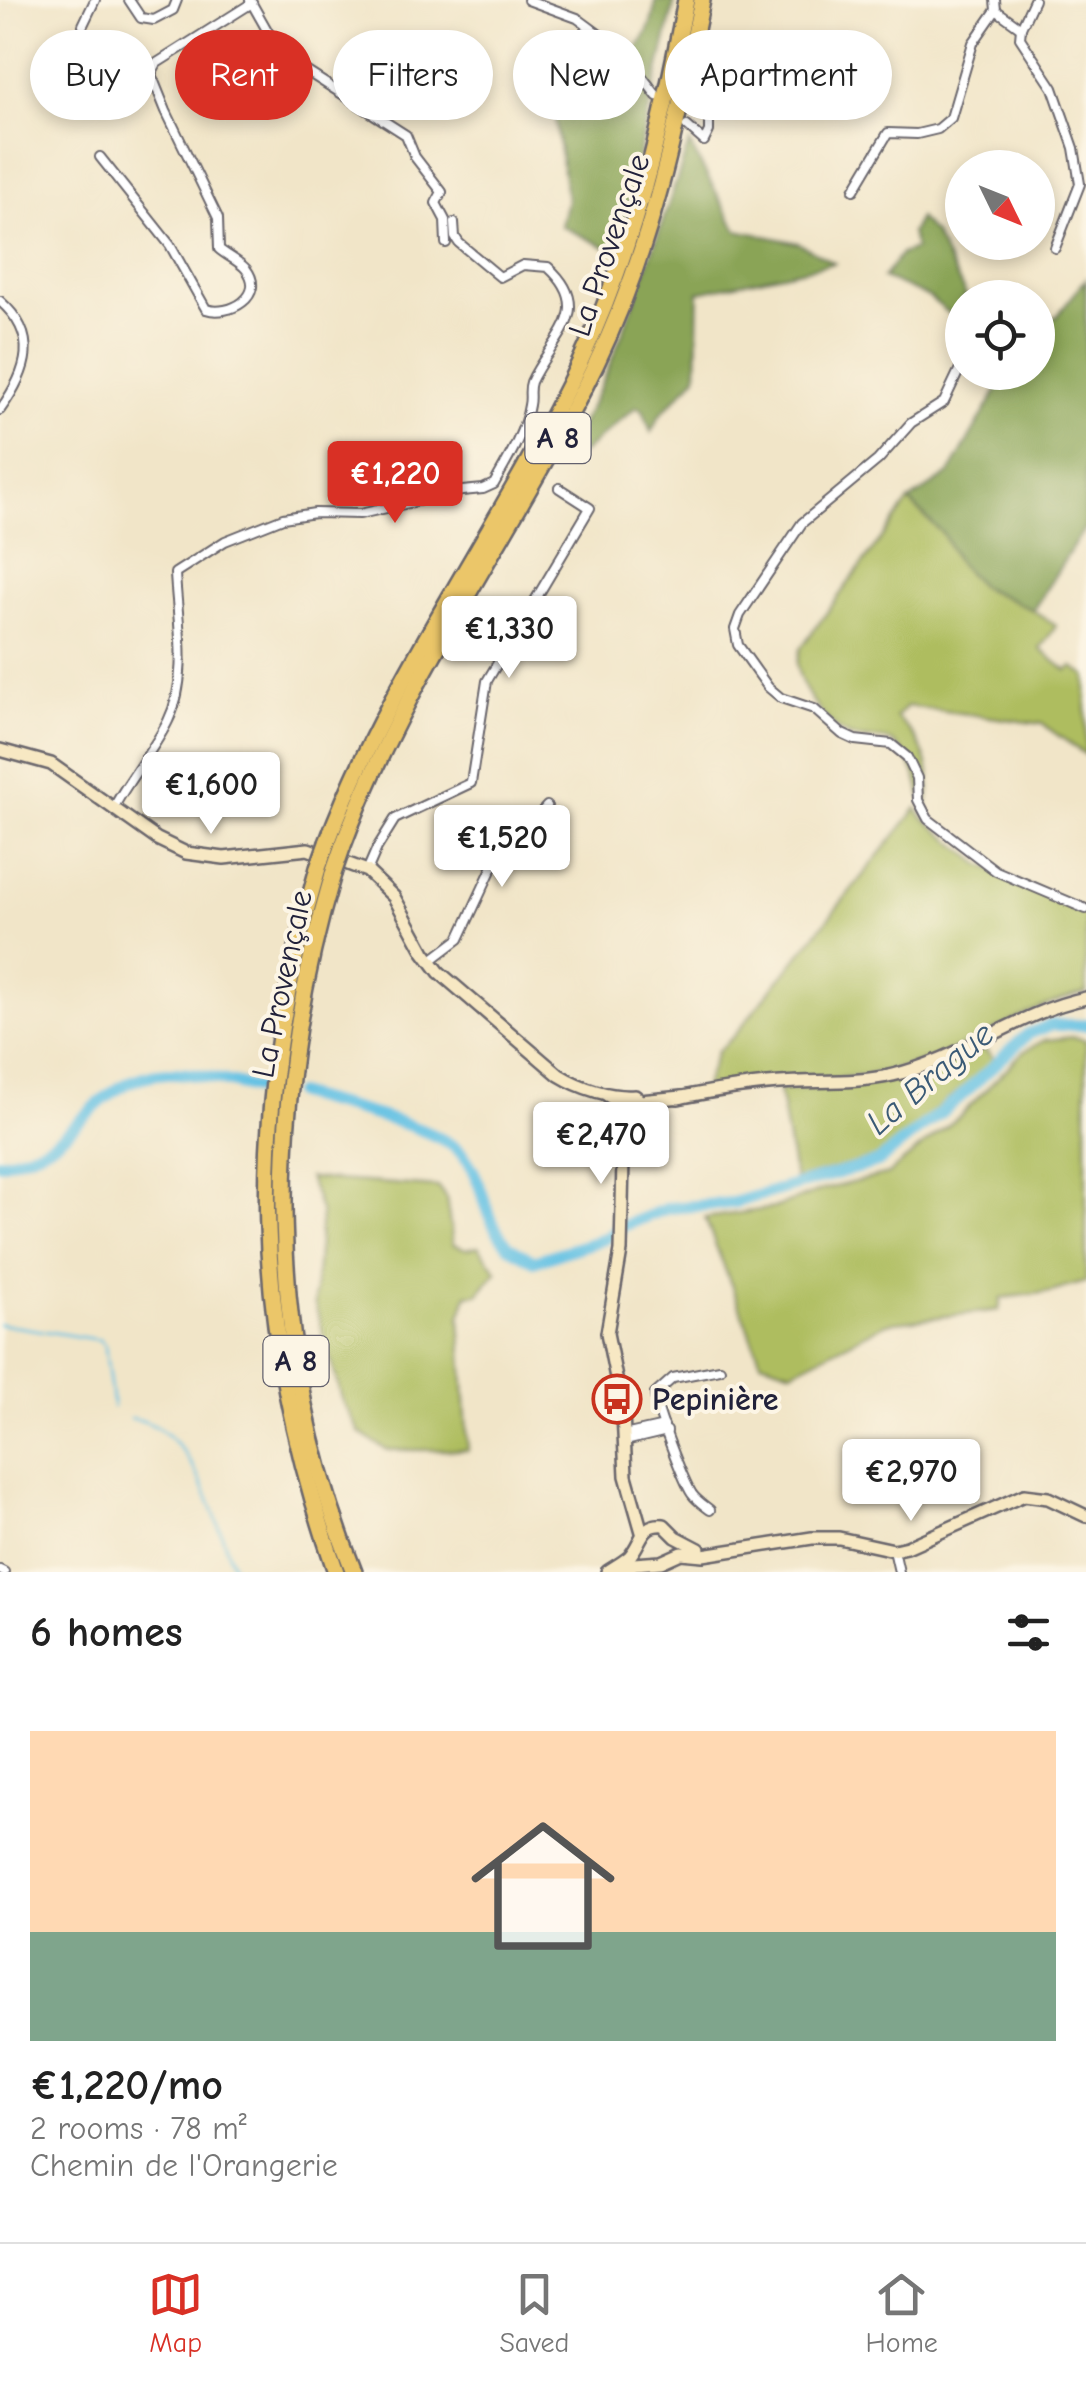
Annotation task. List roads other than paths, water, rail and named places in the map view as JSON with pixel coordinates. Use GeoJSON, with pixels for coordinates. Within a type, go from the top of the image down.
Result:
{"type":"FeatureCollection","features":[{"type":"Feature","properties":{"kind":"highway","name":"La Provençale"},"geometry":{"type":"LineString","coordinates":[[336,1572],[306,1484],[284,1386],[270,1285],[282,1070],[326,871],[359,762],[556,409],[608,299],[651,167],[686,0]]}},
{"type":"Feature","properties":{"kind":"highway","name":"La Provençale"},"geometry":{"type":"LineString","coordinates":[[334,845],[400,715],[558,437],[614,324],[648,237],[663,184],[702,0]]}},
{"type":"Feature","properties":{"kind":"highway","name":"La Provençale"},"geometry":{"type":"LineString","coordinates":[[276,1143],[294,1351],[322,1478],[354,1572]]}},
{"type":"Feature","properties":{"kind":"street"},"geometry":{"type":"LineString","coordinates":[[84,25],[94,0]]}},
{"type":"Feature","properties":{"kind":"street"},"geometry":{"type":"LineString","coordinates":[[129,0],[141,18],[154,20],[173,10],[177,0]]}},
{"type":"Feature","properties":{"kind":"street"},"geometry":{"type":"LineString","coordinates":[[528,0],[577,18],[623,52],[657,96]]}},
{"type":"Feature","properties":{"kind":"street"},"geometry":{"type":"LineString","coordinates":[[1034,0],[1021,28],[1020,40],[1054,88],[1079,177],[1072,209],[1055,246]]}},
{"type":"Feature","properties":{"kind":"street"},"geometry":{"type":"LineString","coordinates":[[100,158],[170,245],[206,309],[231,310],[243,304],[251,279],[245,268],[219,249],[218,218],[152,74],[157,64],[251,2],[281,55],[406,136],[415,156],[442,192],[436,202],[445,220],[446,243]]}},
{"type":"Feature","properties":{"kind":"street"},"geometry":{"type":"LineString","coordinates":[[854,190],[888,133],[917,134],[938,129],[951,118],[973,43],[996,5],[1012,24],[1021,28]]}},
{"type":"Feature","properties":{"kind":"street"},"geometry":{"type":"LineString","coordinates":[[687,126],[704,141],[709,120]]}},
{"type":"Feature","properties":{"kind":"street"},"geometry":{"type":"LineString","coordinates":[[114,807],[169,720],[181,650],[175,574],[225,541],[283,518],[315,513],[360,514],[462,491],[483,490],[494,484],[530,404],[532,381],[568,324],[570,302],[566,287],[548,267],[523,264],[500,277],[455,238],[454,223]]}},
{"type":"Feature","properties":{"kind":"street"},"geometry":{"type":"LineString","coordinates":[[0,301],[15,314],[27,342],[16,388],[0,410]]}},
{"type":"Feature","properties":{"kind":"street"},"geometry":{"type":"LineString","coordinates":[[950,390],[944,402],[911,422],[878,460],[802,523],[740,614],[734,630],[755,673],[781,698],[814,709],[842,734],[855,740],[892,744],[907,757],[917,778],[918,800],[928,819],[968,851],[996,870],[1086,910]]}},
{"type":"Feature","properties":{"kind":"street"},"geometry":{"type":"LineString","coordinates":[[368,871],[394,819],[471,783],[487,681],[590,508],[559,488]]}},
{"type":"Feature","properties":{"kind":"street"},"geometry":{"type":"LineString","coordinates":[[0,750],[51,764],[186,853],[224,858],[308,849],[368,871],[404,911],[430,961],[559,1075],[599,1090],[631,1108],[780,1083],[890,1076],[957,1054],[1046,1008],[1086,998]]}},
{"type":"Feature","properties":{"kind":"street"},"geometry":{"type":"LineString","coordinates":[[430,961],[459,939],[492,868],[547,806]]}},
{"type":"Feature","properties":{"kind":"street"},"geometry":{"type":"LineString","coordinates":[[631,1108],[623,1140],[621,1251],[607,1333],[624,1438],[626,1476],[641,1553],[650,1561]]}},
{"type":"Feature","properties":{"kind":"street"},"geometry":{"type":"LineString","coordinates":[[710,1510],[690,1492],[655,1403],[658,1390],[673,1378],[720,1369]]}},
{"type":"Feature","properties":{"kind":"street"},"geometry":{"type":"LineString","coordinates":[[624,1438],[666,1428]]}},
{"type":"Feature","properties":{"kind":"street"},"geometry":{"type":"LineString","coordinates":[[622,1572],[634,1564],[661,1562],[671,1557],[824,1537],[894,1550],[923,1541],[1024,1495],[1048,1498],[1086,1516]]}},
{"type":"Feature","properties":{"kind":"street"},"geometry":{"type":"LineString","coordinates":[[633,1498],[658,1524],[670,1528],[676,1538],[689,1546],[714,1552]]}},
{"type":"Feature","properties":{"kind":"street"},"geometry":{"type":"LineString","coordinates":[[607,1572],[629,1557],[640,1537],[658,1524]]}},
{"type":"Feature","properties":{"kind":"street"},"geometry":{"type":"LineString","coordinates":[[671,1557],[676,1538]]}},
{"type":"Feature","properties":{"kind":"street"},"geometry":{"type":"LineString","coordinates":[[894,1550],[899,1572]]}},
{"type":"Feature","properties":{"kind":"waterway","name":"La Brague"},"geometry":{"type":"LineString","coordinates":[[297,1094],[386,1118],[450,1144],[470,1165],[500,1235],[534,1261],[604,1239],[623,1226],[668,1208],[732,1203],[878,1162],[959,1098],[1028,1034],[1051,1025],[1086,1025]]}},
{"type":"Feature","properties":{"kind":"waterway","name":"La Brague"},"geometry":{"type":"LineString","coordinates":[[0,1163],[50,1144],[107,1097],[149,1075],[190,1074],[258,1089]]}},
{"type":"Feature","properties":{"kind":"waterway"},"geometry":{"type":"LineString","coordinates":[[0,1324],[100,1340],[105,1347],[113,1407]]}},
{"type":"Feature","properties":{"kind":"waterway"},"geometry":{"type":"LineString","coordinates":[[130,1418],[152,1425],[171,1438],[187,1457],[210,1503],[235,1572]]}},
{"type":"Feature","properties":{"kind":"place","name":"Pepinière"},"geometry":{"type":"Point","coordinates":[617,1399]}}]}
